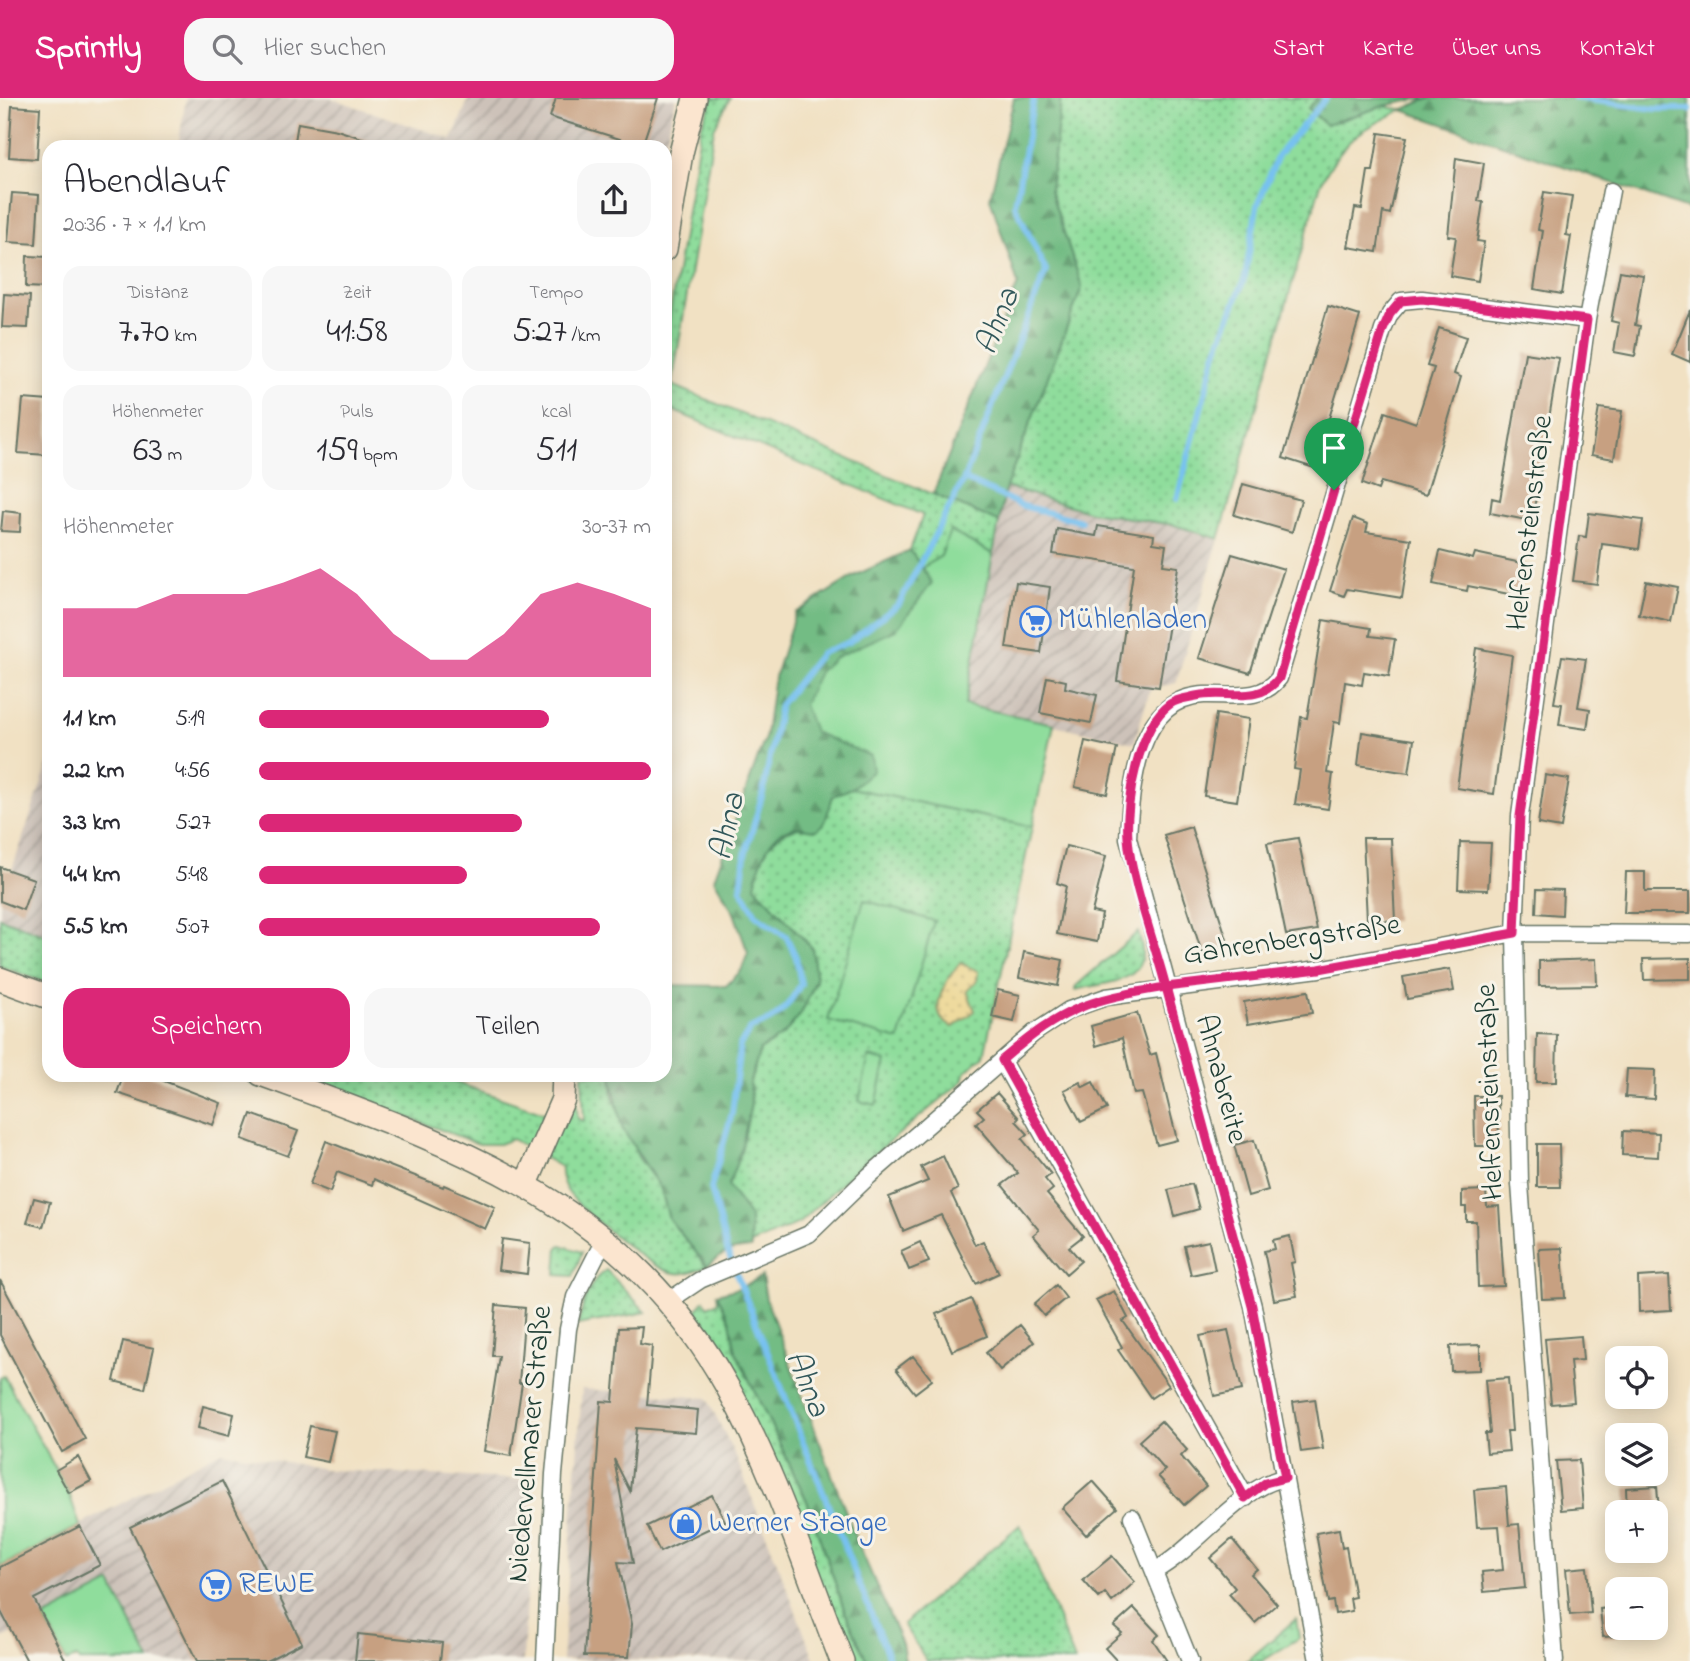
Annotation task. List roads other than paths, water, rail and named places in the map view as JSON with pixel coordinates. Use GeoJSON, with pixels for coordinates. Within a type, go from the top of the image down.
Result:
{"type":"FeatureCollection","features":[{"type":"Feature","properties":{"kind":"main road"},"geometry":{"type":"LineString","coordinates":[[672,207],[681,153],[695,98]]}},
{"type":"Feature","properties":{"kind":"main road"},"geometry":{"type":"LineString","coordinates":[[0,979],[42,994]]}},
{"type":"Feature","properties":{"kind":"main road"},"geometry":{"type":"LineString","coordinates":[[283,1082],[418,1132],[526,1184],[604,1240],[667,1302],[728,1387],[757,1445],[842,1661]]}},
{"type":"Feature","properties":{"kind":"main road"},"geometry":{"type":"LineString","coordinates":[[526,1184],[563,1099],[564,1082]]}},
{"type":"Feature","properties":{"kind":"street","name":"Helfensteinstraße"},"geometry":{"type":"LineString","coordinates":[[1555,1661],[1520,1184],[1515,933],[1520,816],[1587,320],[1611,191]]}},
{"type":"Feature","properties":{"kind":"street","name":"Ahnabreite"},"geometry":{"type":"LineString","coordinates":[[1318,1661],[1252,1306],[1128,838],[1130,794],[1141,751],[1155,720],[1172,703],[1201,695],[1262,694],[1271,689],[1279,678],[1383,330],[1390,314],[1401,301],[1422,299],[1587,320]]}},
{"type":"Feature","properties":{"kind":"street","name":"Gahrenbergstraße"},"geometry":{"type":"LineString","coordinates":[[667,1302],[710,1276],[809,1234],[869,1176],[1002,1060],[1034,1033],[1069,1010],[1106,997],[1319,969],[1515,933],[1690,934]]}},
{"type":"Feature","properties":{"kind":"street"},"geometry":{"type":"LineString","coordinates":[[1002,1060],[1245,1498]]}},
{"type":"Feature","properties":{"kind":"street","name":"Niedervellmarer Straße"},"geometry":{"type":"LineString","coordinates":[[545,1661],[554,1474],[568,1329],[575,1297],[604,1240]]}},
{"type":"Feature","properties":{"kind":"street"},"geometry":{"type":"LineString","coordinates":[[1156,1570],[1174,1560],[1265,1483],[1285,1478]]}},
{"type":"Feature","properties":{"kind":"street"},"geometry":{"type":"LineString","coordinates":[[1132,1517],[1156,1570],[1190,1661]]}},
{"type":"Feature","properties":{"kind":"waterway","name":"Ahna"},"geometry":{"type":"LineString","coordinates":[[890,1661],[727,1250],[711,1188],[732,1113],[740,1045],[751,1028],[769,1021],[781,1012],[801,984],[796,957],[786,936],[757,916],[741,889],[745,855],[763,793],[780,705],[821,653],[849,642],[899,604],[964,479],[1046,271],[1015,205],[1034,98]]}},
{"type":"Feature","properties":{"kind":"waterway"},"geometry":{"type":"LineString","coordinates":[[1177,499],[1216,352],[1245,277],[1257,206],[1278,155],[1326,98]]}},
{"type":"Feature","properties":{"kind":"waterway"},"geometry":{"type":"LineString","coordinates":[[1575,98],[1655,109],[1690,109]]}},
{"type":"Feature","properties":{"kind":"waterway"},"geometry":{"type":"LineString","coordinates":[[964,479],[1023,506],[1081,521]]}},
{"type":"Feature","properties":{"kind":"place","name":"Mühlenladen"},"geometry":{"type":"Point","coordinates":[1035,621]}},
{"type":"Feature","properties":{"kind":"place","name":"Werner Stange"},"geometry":{"type":"Point","coordinates":[686,1524]}},
{"type":"Feature","properties":{"kind":"place","name":"REWE"},"geometry":{"type":"Point","coordinates":[216,1585]}}]}
